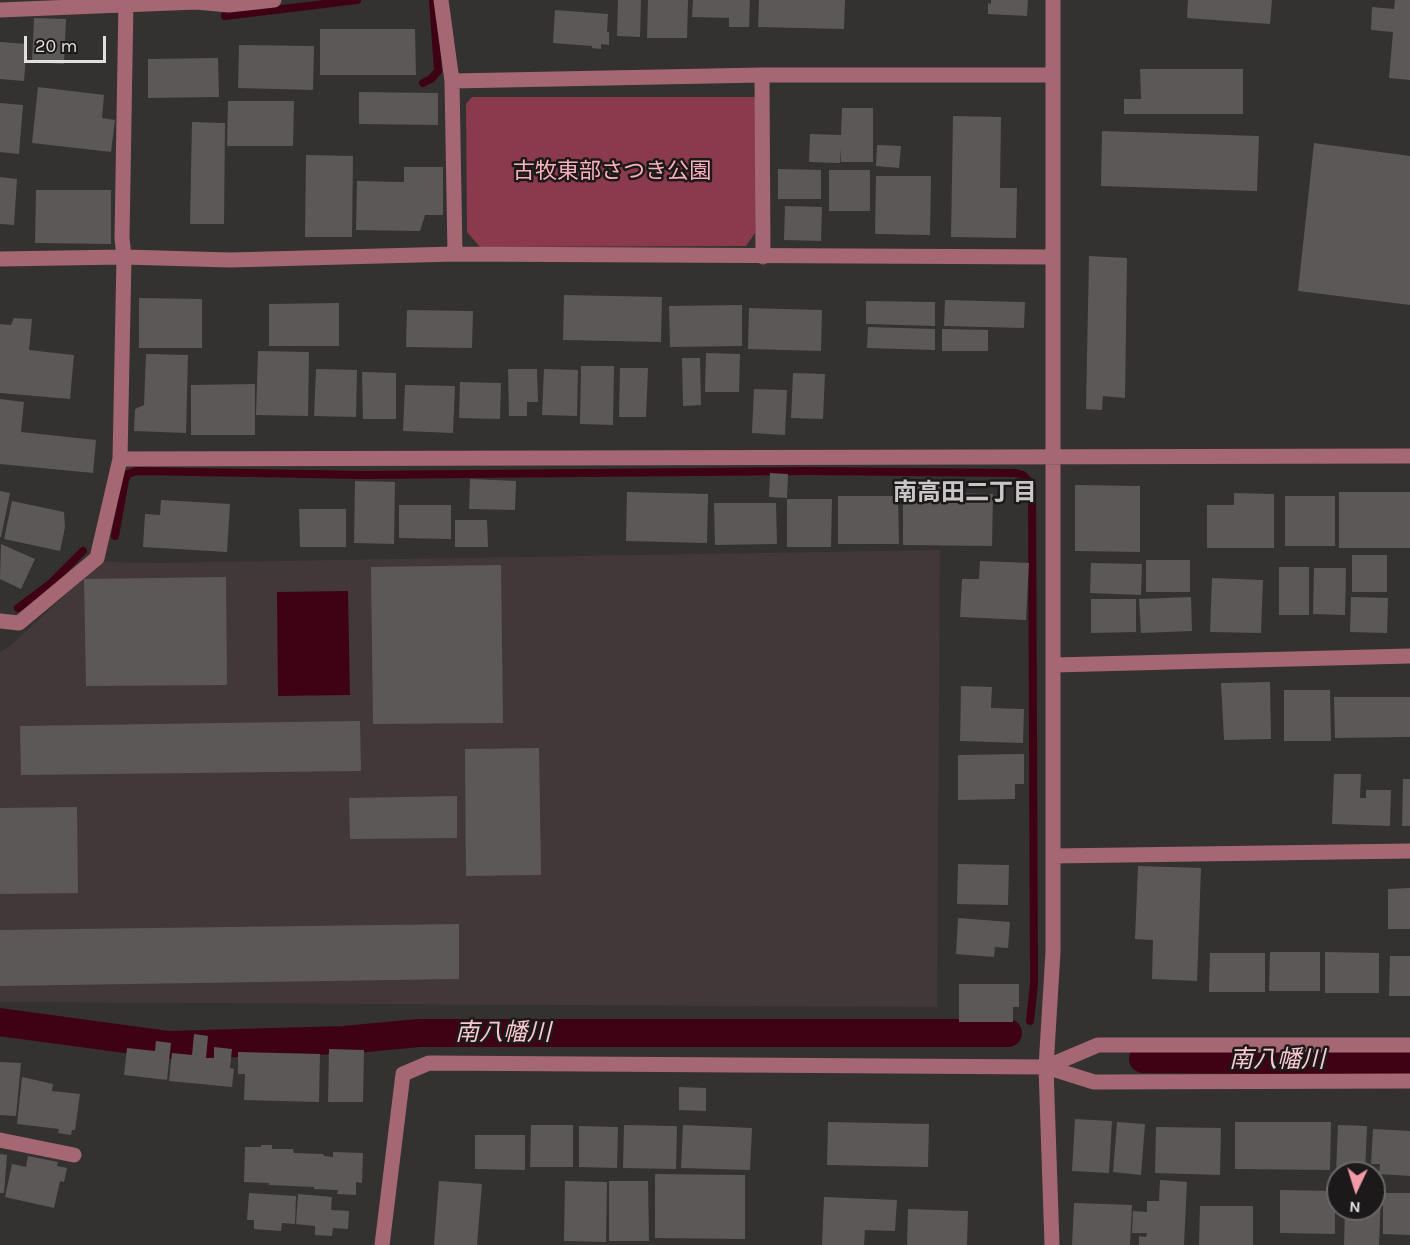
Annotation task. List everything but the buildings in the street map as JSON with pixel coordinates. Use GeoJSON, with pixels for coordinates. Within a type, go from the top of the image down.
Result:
{"type":"FeatureCollection","features":[{"type":"Feature","properties":{"kind":"street"},"geometry":{"type":"LineString","coordinates":[[0,10],[126,3],[196,2],[230,6],[274,0]]}},
{"type":"Feature","properties":{"kind":"street"},"geometry":{"type":"LineString","coordinates":[[441,0],[452,81],[455,254]]}},
{"type":"Feature","properties":{"kind":"street"},"geometry":{"type":"LineString","coordinates":[[1052,1245],[1046,1067],[1053,952],[1053,0]]}},
{"type":"Feature","properties":{"kind":"street"},"geometry":{"type":"LineString","coordinates":[[0,621],[19,623],[97,558],[120,459],[126,3]]}},
{"type":"Feature","properties":{"kind":"street"},"geometry":{"type":"LineString","coordinates":[[452,81],[762,75],[1053,75]]}},
{"type":"Feature","properties":{"kind":"street"},"geometry":{"type":"LineString","coordinates":[[762,75],[763,257]]}},
{"type":"Feature","properties":{"kind":"street"},"geometry":{"type":"LineString","coordinates":[[0,259],[124,257],[230,260],[455,254],[1052,257]]}},
{"type":"Feature","properties":{"kind":"street"},"geometry":{"type":"LineString","coordinates":[[120,459],[1410,456]]}},
{"type":"Feature","properties":{"kind":"street"},"geometry":{"type":"LineString","coordinates":[[1054,665],[1410,656]]}},
{"type":"Feature","properties":{"kind":"street"},"geometry":{"type":"LineString","coordinates":[[1053,856],[1410,852]]}},
{"type":"Feature","properties":{"kind":"street"},"geometry":{"type":"LineString","coordinates":[[1046,1067],[1098,1045],[1410,1045]]}},
{"type":"Feature","properties":{"kind":"street"},"geometry":{"type":"LineString","coordinates":[[382,1245],[403,1074],[429,1063],[1046,1067],[1094,1082],[1410,1081]]}},
{"type":"Feature","properties":{"kind":"street"},"geometry":{"type":"LineString","coordinates":[[0,1140],[74,1155]]}},
{"type":"Feature","properties":{"kind":"shaded area"},"geometry":{"type":"Polygon","coordinates":[[[940,550],[937,1007],[0,1002],[0,652],[11,645],[101,562],[159,563],[940,550]]]}},
{"type":"Feature","properties":{"kind":"shaded area"},"geometry":{"type":"Polygon","coordinates":[[[348,591],[350,695],[278,696],[277,592],[348,591]]]}},
{"type":"Feature","properties":{"kind":"green space","name":"古牧東部さつき公園"},"geometry":{"type":"Polygon","coordinates":[[[472,97],[757,97],[755,233],[746,246],[480,247],[467,232],[466,104],[472,97]]]}},
{"type":"Feature","properties":{"kind":"waterway"},"geometry":{"type":"LineString","coordinates":[[225,16],[357,0]]}},
{"type":"Feature","properties":{"kind":"waterway"},"geometry":{"type":"LineString","coordinates":[[423,83],[431,79],[438,71],[433,0]]}},
{"type":"Feature","properties":{"kind":"waterway"},"geometry":{"type":"LineString","coordinates":[[115,536],[125,480],[128,474],[137,471],[362,475],[808,471],[1016,473],[1023,475],[1032,485],[1034,984],[1030,1021]]}},
{"type":"Feature","properties":{"kind":"waterway"},"geometry":{"type":"LineString","coordinates":[[18,608],[50,584],[83,551]]}},
{"type":"Feature","properties":{"kind":"waterway","name":"南八幡川"},"geometry":{"type":"LineString","coordinates":[[0,1022],[169,1045],[344,1040],[419,1033],[1008,1033]]}},
{"type":"Feature","properties":{"kind":"waterway","name":"南八幡川"},"geometry":{"type":"LineString","coordinates":[[1143,1059],[1410,1061]]}},
{"type":"Feature","properties":{"kind":"district","name":"南高田二丁目"},"geometry":{"type":"Point","coordinates":[965,493]}}]}
